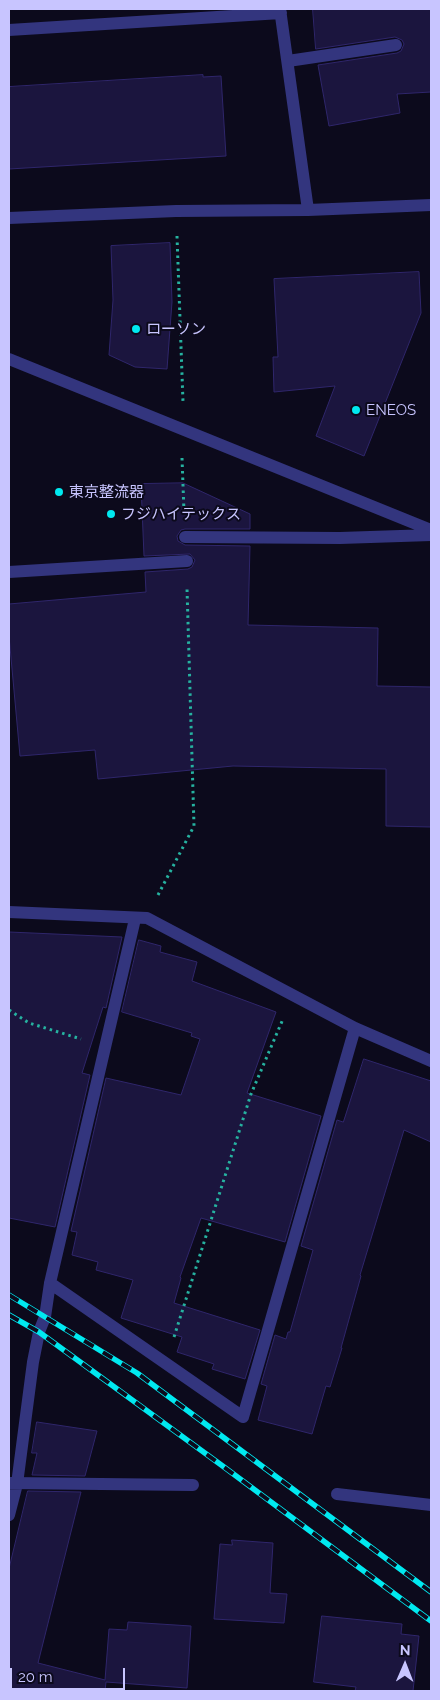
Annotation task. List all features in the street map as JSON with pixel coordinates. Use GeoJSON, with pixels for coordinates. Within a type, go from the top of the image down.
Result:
{"type":"FeatureCollection","features":[{"type":"Feature","properties":{"kind":"street"},"geometry":{"type":"LineString","coordinates":[[9,30],[281,11],[308,210]]}},
{"type":"Feature","properties":{"kind":"street"},"geometry":{"type":"LineString","coordinates":[[288,61],[396,45]]}},
{"type":"Feature","properties":{"kind":"street"},"geometry":{"type":"LineString","coordinates":[[9,218],[176,211],[308,210],[431,205]]}},
{"type":"Feature","properties":{"kind":"street"},"geometry":{"type":"LineString","coordinates":[[9,359],[431,530]]}},
{"type":"Feature","properties":{"kind":"street"},"geometry":{"type":"LineString","coordinates":[[185,537],[340,538],[431,535]]}},
{"type":"Feature","properties":{"kind":"street"},"geometry":{"type":"LineString","coordinates":[[9,572],[187,561]]}},
{"type":"Feature","properties":{"kind":"street"},"geometry":{"type":"LineString","coordinates":[[9,912],[135,919],[147,918],[355,1028],[431,1061]]}},
{"type":"Feature","properties":{"kind":"street"},"geometry":{"type":"LineString","coordinates":[[9,1515],[39,1332],[45,1317],[50,1283],[135,919]]}},
{"type":"Feature","properties":{"kind":"street"},"geometry":{"type":"LineString","coordinates":[[50,1283],[243,1417],[355,1028]]}},
{"type":"Feature","properties":{"kind":"street"},"geometry":{"type":"LineString","coordinates":[[13,1483],[193,1485]]}},
{"type":"Feature","properties":{"kind":"street"},"geometry":{"type":"LineString","coordinates":[[337,1494],[431,1505]]}},
{"type":"Feature","properties":{"kind":"path"},"geometry":{"type":"LineString","coordinates":[[166,1363],[251,1094],[293,995]]}},
{"type":"Feature","properties":{"kind":"path"},"geometry":{"type":"LineString","coordinates":[[9,1010],[30,1023],[106,1047]]}},
{"type":"Feature","properties":{"kind":"building"},"geometry":{"type":"Polygon","coordinates":[[[313,9],[431,9],[431,92],[397,94],[400,113],[329,126],[318,65],[397,53],[401,51],[404,44],[402,40],[395,37],[316,49],[313,9]]]}},
{"type":"Feature","properties":{"kind":"building"},"geometry":{"type":"Polygon","coordinates":[[[203,75],[203,77],[221,76],[226,156],[9,169],[9,87],[203,75]]]}},
{"type":"Feature","properties":{"kind":"building"},"geometry":{"type":"Polygon","coordinates":[[[170,243],[172,302],[167,369],[135,367],[109,355],[113,300],[111,246],[170,243]]]}},
{"type":"Feature","properties":{"kind":"building"},"geometry":{"type":"Polygon","coordinates":[[[419,272],[421,313],[364,456],[316,436],[335,386],[274,392],[273,357],[278,357],[274,279],[419,272]]]}},
{"type":"Feature","properties":{"kind":"building"},"geometry":{"type":"Polygon","coordinates":[[[183,483],[250,514],[250,529],[185,529],[181,530],[177,536],[178,541],[185,545],[250,546],[248,625],[378,628],[377,686],[431,687],[431,827],[386,826],[386,769],[233,766],[98,779],[95,750],[20,756],[9,636],[9,604],[146,592],[145,572],[188,569],[192,567],[195,560],[190,554],[144,556],[141,484],[183,483]]]}},
{"type":"Feature","properties":{"kind":"building"},"geometry":{"type":"Polygon","coordinates":[[[9,932],[122,937],[106,1008],[103,1007],[82,1073],[90,1075],[55,1227],[9,1218],[9,932]]]}},
{"type":"Feature","properties":{"kind":"building"},"geometry":{"type":"Polygon","coordinates":[[[139,940],[161,946],[160,952],[197,962],[192,981],[276,1012],[247,1093],[321,1116],[285,1242],[201,1218],[180,1277],[174,1303],[260,1330],[245,1379],[212,1369],[214,1364],[177,1352],[182,1337],[121,1318],[133,1280],[96,1270],[98,1262],[72,1255],[77,1232],[71,1231],[106,1078],[181,1095],[200,1039],[191,1036],[192,1033],[122,1012],[139,940]]]}},
{"type":"Feature","properties":{"kind":"building"},"geometry":{"type":"Polygon","coordinates":[[[364,1059],[431,1081],[431,1142],[404,1130],[360,1275],[342,1348],[330,1387],[326,1386],[312,1434],[258,1420],[267,1386],[261,1384],[275,1335],[286,1339],[288,1332],[290,1332],[313,1250],[301,1246],[337,1120],[343,1122],[364,1059]]]}},
{"type":"Feature","properties":{"kind":"building"},"geometry":{"type":"Polygon","coordinates":[[[37,1422],[97,1431],[85,1476],[32,1475],[37,1453],[32,1453],[37,1422]]]}},
{"type":"Feature","properties":{"kind":"building"},"geometry":{"type":"Polygon","coordinates":[[[28,1491],[81,1492],[38,1663],[105,1680],[109,1629],[127,1630],[128,1622],[191,1626],[187,1688],[106,1682],[105,1691],[9,1691],[9,1569],[28,1491]]]}},
{"type":"Feature","properties":{"kind":"building"},"geometry":{"type":"Polygon","coordinates":[[[232,1540],[273,1543],[270,1593],[287,1594],[284,1623],[214,1619],[220,1544],[232,1545],[232,1540]]]}},
{"type":"Feature","properties":{"kind":"building"},"geometry":{"type":"Polygon","coordinates":[[[322,1616],[402,1624],[401,1634],[419,1636],[413,1691],[355,1691],[356,1687],[314,1682],[322,1616]]]}},
{"type":"Feature","properties":{"kind":"railway"},"geometry":{"type":"LineString","coordinates":[[9,1295],[137,1373],[431,1592]]}},
{"type":"Feature","properties":{"kind":"railway"},"geometry":{"type":"LineString","coordinates":[[9,1315],[39,1332],[431,1621]]}},
{"type":"Feature","properties":{"kind":"place","name":"ローソン"},"geometry":{"type":"Point","coordinates":[136,329]}},
{"type":"Feature","properties":{"kind":"place","name":"ENEOS"},"geometry":{"type":"Point","coordinates":[356,410]}},
{"type":"Feature","properties":{"kind":"place","name":"東京整流器"},"geometry":{"type":"Point","coordinates":[59,492]}},
{"type":"Feature","properties":{"kind":"place","name":"フジハイテックス"},"geometry":{"type":"Point","coordinates":[111,514]}}]}
